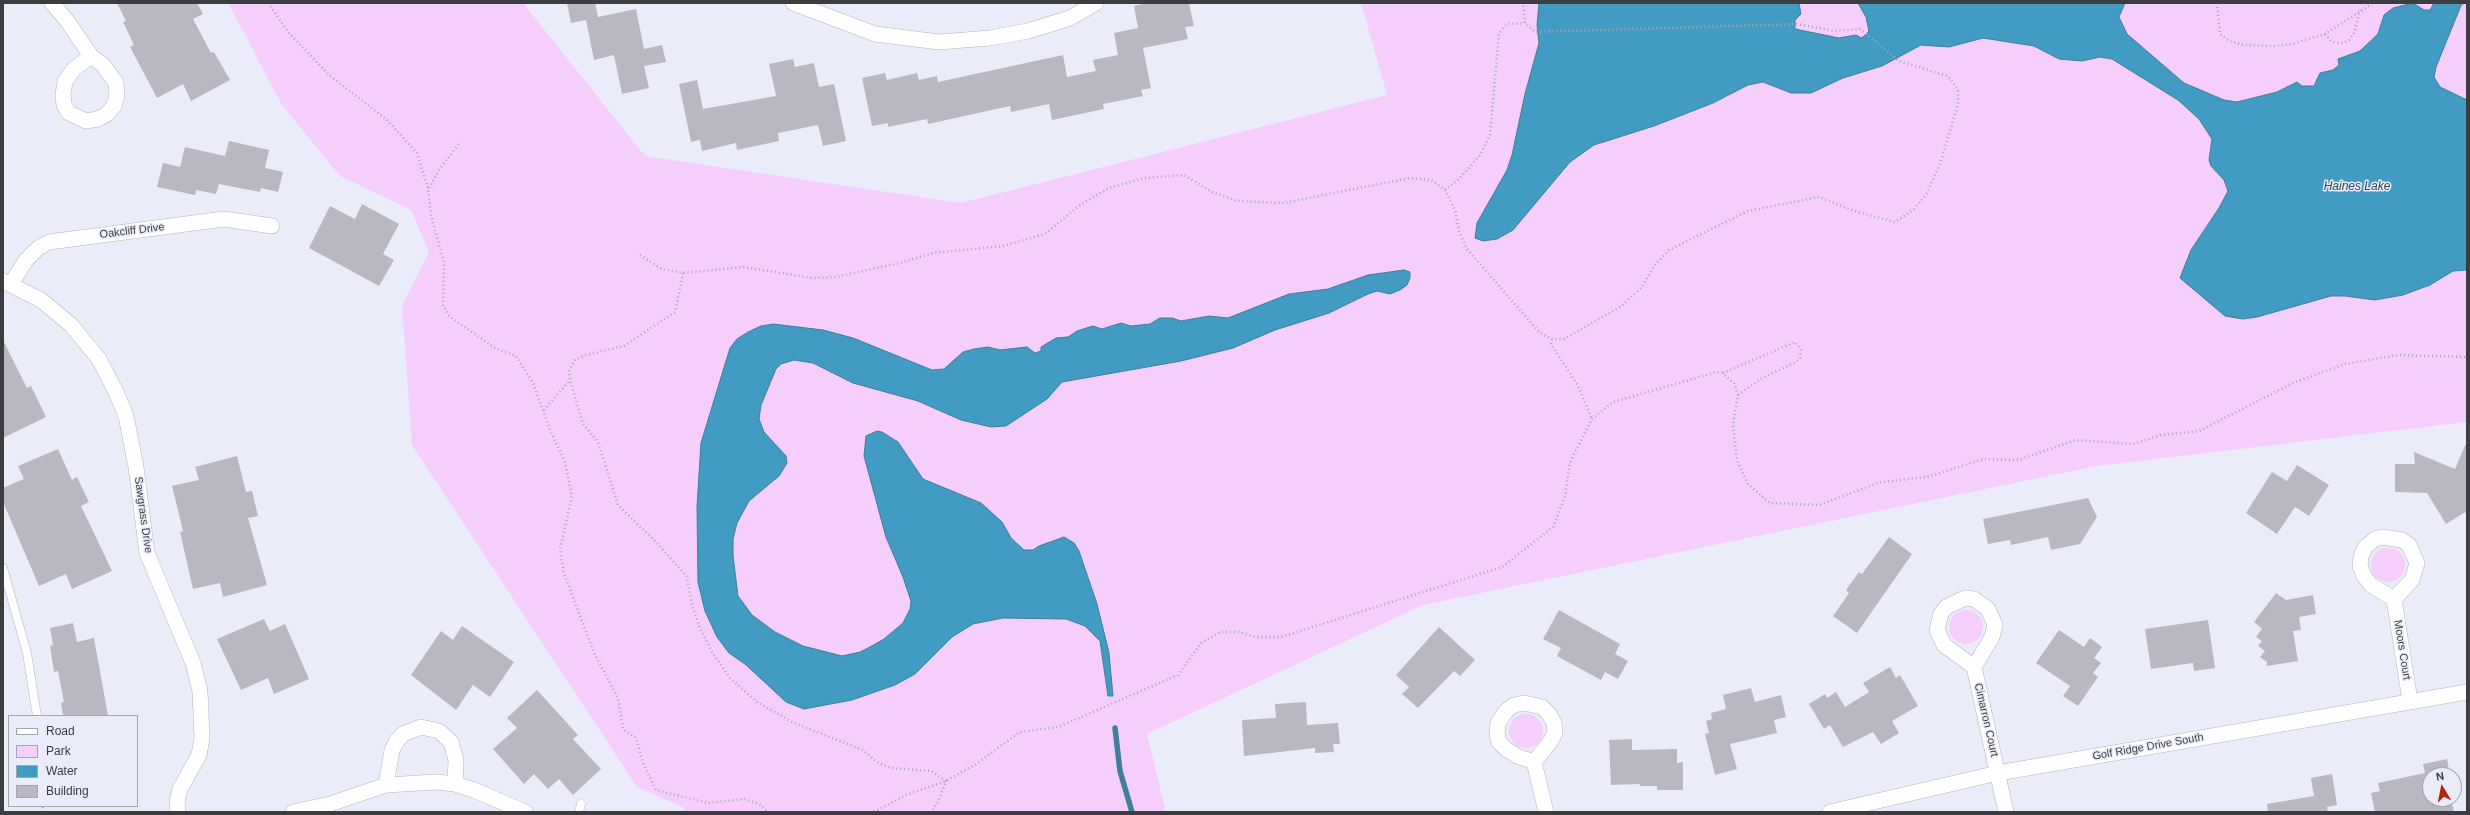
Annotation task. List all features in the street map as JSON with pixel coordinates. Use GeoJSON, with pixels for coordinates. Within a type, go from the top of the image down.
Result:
{"type":"FeatureCollection","features":[{"type":"Feature","properties":{"kind":"street"},"geometry":{"type":"LineString","coordinates":[[52,3],[68,22],[90,56]]}},
{"type":"Feature","properties":{"kind":"street"},"geometry":{"type":"LineString","coordinates":[[792,3],[875,34],[939,42],[990,38],[1028,31],[1070,18],[1096,3]]}},
{"type":"Feature","properties":{"kind":"street","name":"Oakcliff Drive"},"geometry":{"type":"LineString","coordinates":[[7,282],[38,248],[49,242],[224,219],[272,226]]}},
{"type":"Feature","properties":{"kind":"street","name":"Sawgrass Drive"},"geometry":{"type":"LineString","coordinates":[[7,282],[41,300],[71,324],[99,359],[116,392],[126,416],[134,453],[148,553],[193,663],[200,691],[202,738],[199,755],[180,789],[177,801],[178,812]]}},
{"type":"Feature","properties":{"kind":"street","name":"Cimarron Court"},"geometry":{"type":"LineString","coordinates":[[1974,667],[1992,637],[1995,625],[1988,608],[1974,599],[1965,598],[1946,607],[1941,614],[1938,630],[1944,645],[1974,667],[2006,812]]}},
{"type":"Feature","properties":{"kind":"street","name":"Moors Court"},"geometry":{"type":"LineString","coordinates":[[2394,598],[2410,701]]}},
{"type":"Feature","properties":{"kind":"street","name":"Golf Ridge Drive South"},"geometry":{"type":"LineString","coordinates":[[1830,812],[1998,773],[2467,692]]}},
{"type":"Feature","properties":{"kind":"street"},"geometry":{"type":"LineString","coordinates":[[386,785],[392,750],[397,740],[402,734],[421,727],[439,730],[451,742],[456,760],[455,784]]}},
{"type":"Feature","properties":{"kind":"street"},"geometry":{"type":"LineString","coordinates":[[1534,762],[1546,812]]}},
{"type":"Feature","properties":{"kind":"street"},"geometry":{"type":"LineString","coordinates":[[293,812],[330,804],[386,785],[436,782],[455,784],[525,812]]}},
{"type":"Feature","properties":{"kind":"lane"},"geometry":{"type":"LineString","coordinates":[[3,568],[27,653],[37,715]]}},
{"type":"Feature","properties":{"kind":"path"},"geometry":{"type":"LineString","coordinates":[[268,3],[289,33],[330,75],[387,120],[417,153],[428,188],[431,216],[444,262],[443,306],[450,317],[495,348],[516,356],[533,384],[544,410],[550,430],[565,462],[572,496],[560,550],[564,574],[594,653],[618,698],[622,729],[636,738],[643,763],[656,790],[708,803],[745,799],[762,805],[768,812]]}},
{"type":"Feature","properties":{"kind":"path"},"geometry":{"type":"LineString","coordinates":[[640,255],[662,269],[683,273],[744,268],[813,278],[835,277],[900,263],[933,253],[1003,246],[1045,234],[1080,205],[1109,188],[1144,178],[1184,175],[1212,192],[1237,200],[1283,203],[1410,178],[1431,180],[1445,190],[1455,210],[1459,230],[1467,249],[1540,333],[1552,339],[1564,339],[1620,308],[1641,288],[1654,266],[1669,250],[1748,211],[1819,196],[1854,211],[1894,222],[1913,210],[1926,194],[1940,164],[1958,104],[1958,90],[1948,76],[1899,61],[1860,29],[1834,30],[1797,24],[1535,32],[1525,23],[1523,3]]}},
{"type":"Feature","properties":{"kind":"path"},"geometry":{"type":"LineString","coordinates":[[2217,3],[2220,34],[2228,41],[2244,45],[2274,46],[2292,44],[2325,34],[2360,9],[2373,3]]}},
{"type":"Feature","properties":{"kind":"path"},"geometry":{"type":"LineString","coordinates":[[2459,3],[2467,7]]}},
{"type":"Feature","properties":{"kind":"path"},"geometry":{"type":"LineString","coordinates":[[2325,34],[2332,42],[2342,43],[2349,40],[2354,33],[2360,9]]}},
{"type":"Feature","properties":{"kind":"path"},"geometry":{"type":"LineString","coordinates":[[1445,190],[1459,180],[1480,155],[1490,135],[1499,33],[1507,24],[1525,23]]}},
{"type":"Feature","properties":{"kind":"path"},"geometry":{"type":"LineString","coordinates":[[428,188],[439,170],[460,142]]}},
{"type":"Feature","properties":{"kind":"path"},"geometry":{"type":"LineString","coordinates":[[683,273],[675,312],[624,346],[575,360],[570,370],[570,380],[583,424],[598,442],[618,505],[658,544],[687,577],[692,605],[700,628],[712,652],[730,678],[757,702],[794,723],[863,750],[878,762],[891,768],[931,771],[946,781]]}},
{"type":"Feature","properties":{"kind":"path"},"geometry":{"type":"LineString","coordinates":[[1552,339],[1551,344],[1577,384],[1592,419]]}},
{"type":"Feature","properties":{"kind":"path"},"geometry":{"type":"LineString","coordinates":[[875,812],[906,795],[946,781],[976,764],[1020,732],[1058,727],[1178,675],[1202,642],[1221,632],[1239,632],[1256,637],[1281,637],[1502,567],[1553,527],[1565,496],[1570,462],[1592,419],[1613,402],[1717,372],[1722,373],[1795,342],[1801,349],[1800,358],[1794,363],[1762,378],[1738,395]]}},
{"type":"Feature","properties":{"kind":"path"},"geometry":{"type":"LineString","coordinates":[[1722,373],[1734,383],[1738,395],[1733,425],[1738,460],[1748,484],[1770,502],[1819,505],[1881,482],[1927,477],[1984,459],[2018,460],[2076,440],[2133,444],[2160,435],[2199,430],[2293,382],[2345,364],[2398,355],[2467,357]]}},
{"type":"Feature","properties":{"kind":"path"},"geometry":{"type":"LineString","coordinates":[[544,410],[570,380]]}},
{"type":"Feature","properties":{"kind":"path"},"geometry":{"type":"LineString","coordinates":[[931,812],[938,802],[946,781]]}},
{"type":"Feature","properties":{"kind":"green space"},"geometry":{"type":"Polygon","coordinates":[[[228,3],[523,3],[645,156],[961,203],[1387,95],[1361,3],[2467,3],[2467,422],[2097,466],[1423,605],[1147,734],[1165,808],[1163,812],[685,812],[682,807],[637,787],[412,445],[402,306],[429,252],[411,210],[340,176],[282,105],[228,3]]]}},
{"type":"Feature","properties":{"kind":"green space"},"geometry":{"type":"Polygon","coordinates":[[[2385,548],[2391,548],[2400,553],[2404,559],[2404,571],[2400,577],[2391,582],[2385,582],[2376,577],[2371,568],[2371,562],[2376,553],[2385,548]]]}},
{"type":"Feature","properties":{"kind":"green space"},"geometry":{"type":"Polygon","coordinates":[[[1969,610],[1978,615],[1982,620],[1982,634],[1978,639],[1973,643],[1963,644],[1959,643],[1950,634],[1949,624],[1950,620],[1959,611],[1969,610]]]}},
{"type":"Feature","properties":{"kind":"green space"},"geometry":{"type":"Polygon","coordinates":[[[1523,714],[1529,714],[1538,719],[1542,725],[1542,737],[1538,743],[1529,748],[1523,748],[1514,743],[1509,734],[1509,728],[1514,719],[1523,714]]]}},
{"type":"Feature","properties":{"kind":"water","name":"Haines Lake"},"geometry":{"type":"Polygon","coordinates":[[[1539,3],[1799,3],[1801,14],[1795,20],[1795,29],[1839,38],[1856,35],[1862,38],[1869,31],[1866,17],[1858,3],[2125,3],[2119,17],[2127,34],[2184,83],[2224,100],[2237,102],[2277,92],[2297,82],[2302,86],[2314,86],[2320,73],[2333,70],[2339,65],[2338,59],[2360,51],[2378,34],[2384,15],[2393,8],[2413,3],[2424,10],[2430,10],[2434,3],[2462,3],[2436,67],[2434,77],[2440,87],[2467,100],[2467,270],[2453,271],[2430,285],[2403,295],[2375,300],[2345,296],[2331,296],[2257,317],[2243,319],[2225,316],[2180,278],[2191,250],[2219,208],[2228,191],[2224,180],[2211,166],[2209,160],[2212,139],[2199,119],[2178,100],[2112,59],[2100,57],[2082,61],[2059,59],[2034,46],[1983,38],[1949,47],[1921,45],[1882,66],[1843,78],[1811,93],[1791,93],[1763,82],[1748,85],[1713,103],[1654,126],[1594,145],[1570,162],[1513,230],[1497,239],[1483,241],[1475,238],[1477,223],[1507,170],[1512,155],[1525,94],[1539,43],[1537,25],[1539,3]]]}},
{"type":"Feature","properties":{"kind":"water"},"geometry":{"type":"Polygon","coordinates":[[[1404,270],[1410,272],[1410,278],[1407,285],[1400,290],[1390,294],[1377,291],[1368,294],[1329,313],[1275,330],[1233,348],[1181,361],[1062,382],[1047,399],[1006,426],[991,427],[961,420],[918,401],[853,383],[813,363],[794,360],[781,364],[776,369],[761,405],[759,419],[764,432],[786,456],[787,463],[779,476],[749,501],[737,523],[733,539],[733,556],[738,596],[752,615],[775,632],[803,646],[842,656],[860,652],[868,648],[884,639],[903,623],[910,609],[911,601],[903,577],[886,537],[864,456],[866,436],[877,431],[882,432],[898,442],[923,479],[981,503],[1002,522],[1011,538],[1024,550],[1033,550],[1039,546],[1064,537],[1074,543],[1079,551],[1097,604],[1109,653],[1113,696],[1108,696],[1100,641],[1085,626],[1066,619],[1003,618],[973,624],[952,637],[915,674],[895,685],[852,700],[804,709],[786,702],[745,664],[729,653],[717,637],[705,611],[698,582],[697,507],[701,443],[730,348],[737,339],[748,332],[761,326],[773,324],[823,330],[853,338],[932,370],[944,369],[963,352],[974,349],[988,347],[1000,350],[1027,347],[1035,353],[1041,351],[1041,347],[1056,338],[1068,337],[1077,331],[1093,326],[1102,329],[1121,323],[1131,326],[1150,324],[1160,318],[1172,318],[1181,321],[1209,316],[1228,318],[1289,294],[1328,289],[1368,275],[1404,270]]]}},
{"type":"Feature","properties":{"kind":"building"},"geometry":{"type":"Polygon","coordinates":[[[117,3],[197,3],[203,14],[193,19],[211,53],[214,52],[230,80],[191,101],[183,84],[157,98],[130,47],[134,45],[123,22],[126,21],[117,3]]]}},
{"type":"Feature","properties":{"kind":"building"},"geometry":{"type":"Polygon","coordinates":[[[567,3],[595,3],[598,17],[636,9],[644,49],[662,45],[666,62],[644,66],[649,88],[622,94],[614,55],[594,60],[586,20],[571,23],[567,3]]]}},
{"type":"Feature","properties":{"kind":"building"},"geometry":{"type":"Polygon","coordinates":[[[1147,3],[1189,3],[1194,26],[1185,27],[1188,39],[1143,48],[1151,88],[1141,90],[1143,96],[1103,104],[1104,109],[1052,120],[1049,104],[1011,112],[1010,106],[928,124],[927,119],[888,127],[888,123],[872,126],[862,78],[885,73],[887,80],[917,73],[919,80],[937,76],[938,82],[1063,55],[1067,77],[1096,71],[1093,60],[1118,55],[1114,33],[1138,28],[1134,6],[1147,3]]]}},
{"type":"Feature","properties":{"kind":"building"},"geometry":{"type":"Polygon","coordinates":[[[793,59],[795,67],[814,63],[819,87],[834,84],[846,141],[823,146],[818,125],[778,133],[779,141],[737,150],[736,143],[702,151],[700,140],[691,142],[679,84],[697,80],[703,109],[776,96],[769,64],[793,59]]]}},
{"type":"Feature","properties":{"kind":"building"},"geometry":{"type":"Polygon","coordinates":[[[229,141],[269,150],[265,168],[283,172],[278,192],[261,188],[260,192],[219,184],[216,194],[196,190],[195,195],[157,187],[163,163],[180,167],[185,147],[225,156],[229,141]]]}},
{"type":"Feature","properties":{"kind":"building"},"geometry":{"type":"Polygon","coordinates":[[[362,204],[399,224],[383,254],[394,260],[379,286],[309,248],[330,206],[355,219],[362,204]]]}},
{"type":"Feature","properties":{"kind":"building"},"geometry":{"type":"Polygon","coordinates":[[[3,340],[27,388],[31,386],[46,417],[3,438],[3,340]]]}},
{"type":"Feature","properties":{"kind":"building"},"geometry":{"type":"Polygon","coordinates":[[[2467,441],[2467,511],[2446,524],[2427,493],[2395,492],[2395,464],[2415,464],[2414,452],[2455,469],[2467,441]]]}},
{"type":"Feature","properties":{"kind":"building"},"geometry":{"type":"Polygon","coordinates":[[[58,449],[72,480],[77,477],[89,502],[81,506],[112,571],[72,589],[66,574],[39,586],[3,502],[3,488],[24,479],[18,466],[58,449]]]}},
{"type":"Feature","properties":{"kind":"building"},"geometry":{"type":"Polygon","coordinates":[[[237,456],[246,492],[252,491],[258,516],[248,518],[267,585],[223,597],[220,583],[193,589],[180,532],[183,531],[172,486],[199,480],[195,467],[237,456]]]}},
{"type":"Feature","properties":{"kind":"building"},"geometry":{"type":"Polygon","coordinates":[[[2297,465],[2329,485],[2309,516],[2295,507],[2277,534],[2246,513],[2272,472],[2287,481],[2297,465]]]}},
{"type":"Feature","properties":{"kind":"building"},"geometry":{"type":"Polygon","coordinates":[[[2088,498],[2097,517],[2080,544],[2051,550],[2048,537],[2011,545],[2010,540],[1988,544],[1983,519],[2088,498]]]}},
{"type":"Feature","properties":{"kind":"building"},"geometry":{"type":"Polygon","coordinates":[[[1889,537],[1912,554],[1857,633],[1833,616],[1849,593],[1846,590],[1859,572],[1862,574],[1889,537]]]}},
{"type":"Feature","properties":{"kind":"building"},"geometry":{"type":"Polygon","coordinates":[[[2276,593],[2286,600],[2313,595],[2316,614],[2299,617],[2301,630],[2293,631],[2298,661],[2267,666],[2267,662],[2260,657],[2265,651],[2258,646],[2262,641],[2256,637],[2262,629],[2254,622],[2276,593]]]}},
{"type":"Feature","properties":{"kind":"building"},"geometry":{"type":"Polygon","coordinates":[[[1559,610],[1620,644],[1615,654],[1628,661],[1618,679],[1605,672],[1601,680],[1557,656],[1561,648],[1543,639],[1559,610]]]}},
{"type":"Feature","properties":{"kind":"building"},"geometry":{"type":"Polygon","coordinates":[[[264,619],[270,631],[285,624],[309,679],[274,694],[268,678],[241,690],[217,639],[264,619]]]}},
{"type":"Feature","properties":{"kind":"building"},"geometry":{"type":"Polygon","coordinates":[[[2208,620],[2215,668],[2194,671],[2193,663],[2151,669],[2145,629],[2208,620]]]}},
{"type":"Feature","properties":{"kind":"building"},"geometry":{"type":"Polygon","coordinates":[[[73,623],[77,642],[94,638],[108,715],[63,715],[61,703],[64,702],[58,671],[54,672],[50,646],[53,645],[50,628],[73,623]]]}},
{"type":"Feature","properties":{"kind":"building"},"geometry":{"type":"Polygon","coordinates":[[[462,626],[514,662],[490,697],[473,685],[456,710],[411,675],[441,631],[453,640],[462,626]]]}},
{"type":"Feature","properties":{"kind":"building"},"geometry":{"type":"Polygon","coordinates":[[[1439,627],[1475,660],[1460,676],[1454,671],[1418,708],[1402,694],[1409,687],[1396,675],[1439,627]]]}},
{"type":"Feature","properties":{"kind":"building"},"geometry":{"type":"Polygon","coordinates":[[[2059,630],[2084,647],[2090,638],[2102,647],[2094,658],[2101,663],[2093,673],[2098,677],[2078,706],[2063,696],[2070,686],[2036,663],[2059,630]]]}},
{"type":"Feature","properties":{"kind":"building"},"geometry":{"type":"Polygon","coordinates":[[[1890,667],[1896,678],[1900,675],[1918,706],[1892,721],[1899,733],[1881,744],[1873,732],[1843,747],[1830,725],[1824,729],[1809,704],[1825,694],[1827,698],[1836,692],[1845,707],[1869,692],[1863,683],[1890,667]]]}},
{"type":"Feature","properties":{"kind":"building"},"geometry":{"type":"Polygon","coordinates":[[[1751,688],[1755,702],[1781,695],[1786,717],[1774,720],[1777,733],[1730,744],[1737,769],[1715,775],[1705,734],[1709,733],[1706,721],[1712,719],[1711,713],[1726,709],[1723,695],[1751,688]]]}},
{"type":"Feature","properties":{"kind":"building"},"geometry":{"type":"Polygon","coordinates":[[[537,690],[578,735],[573,739],[601,769],[573,795],[559,779],[548,789],[534,774],[524,784],[493,749],[517,728],[507,718],[537,690]]]}},
{"type":"Feature","properties":{"kind":"building"},"geometry":{"type":"Polygon","coordinates":[[[1306,702],[1307,725],[1338,723],[1340,744],[1333,744],[1334,752],[1315,753],[1315,748],[1244,756],[1242,720],[1276,718],[1275,704],[1306,702]]]}},
{"type":"Feature","properties":{"kind":"building"},"geometry":{"type":"Polygon","coordinates":[[[1632,739],[1632,750],[1677,749],[1677,763],[1683,762],[1683,790],[1657,790],[1657,786],[1640,786],[1640,784],[1611,785],[1609,740],[1632,739]]]}},
{"type":"Feature","properties":{"kind":"building"},"geometry":{"type":"Polygon","coordinates":[[[2447,759],[2448,767],[2424,767],[2423,764],[2447,759]]]}},
{"type":"Feature","properties":{"kind":"building"},"geometry":{"type":"Polygon","coordinates":[[[2332,774],[2337,805],[2327,807],[2328,812],[2268,812],[2267,804],[2314,796],[2311,778],[2332,774]]]}},
{"type":"Feature","properties":{"kind":"building"},"geometry":{"type":"Polygon","coordinates":[[[2422,774],[2422,807],[2453,807],[2454,812],[2375,812],[2371,793],[2380,791],[2378,783],[2422,774]]]}},
{"type":"Feature","properties":{"kind":"waterway"},"geometry":{"type":"LineString","coordinates":[[1115,728],[1120,771],[1132,812]]}}]}
